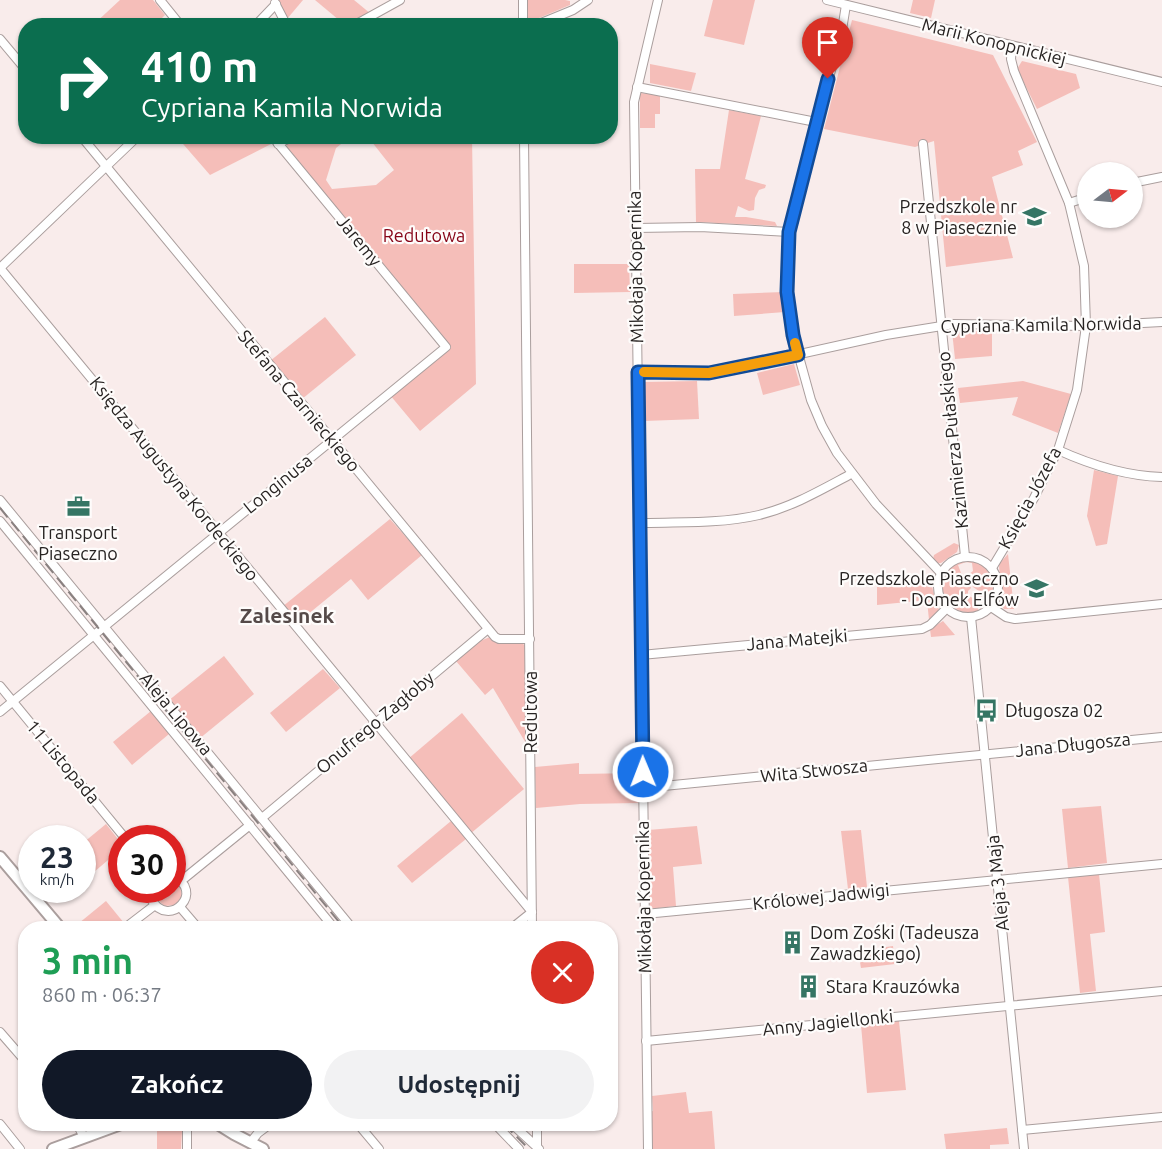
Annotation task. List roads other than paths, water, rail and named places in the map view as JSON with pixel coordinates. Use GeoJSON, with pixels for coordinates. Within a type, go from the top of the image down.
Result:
{"type":"FeatureCollection","features":[{"type":"Feature","properties":{"kind":"street"},"geometry":{"type":"LineString","coordinates":[[160,0],[175,18]]}},
{"type":"Feature","properties":{"kind":"street"},"geometry":{"type":"LineString","coordinates":[[367,18],[400,0]]}},
{"type":"Feature","properties":{"kind":"street"},"geometry":{"type":"LineString","coordinates":[[523,0],[523,18]]}},
{"type":"Feature","properties":{"kind":"street"},"geometry":{"type":"LineString","coordinates":[[554,18],[573,10],[588,0]]}},
{"type":"Feature","properties":{"kind":"street","name":"Mikołaja Kopernika"},"geometry":{"type":"LineString","coordinates":[[648,1149],[634,102],[658,0]]}},
{"type":"Feature","properties":{"kind":"street","name":"Marii Konopnickiej"},"geometry":{"type":"LineString","coordinates":[[827,0],[1162,82]]}},
{"type":"Feature","properties":{"kind":"street"},"geometry":{"type":"LineString","coordinates":[[262,18],[275,2],[283,18]]}},
{"type":"Feature","properties":{"kind":"street"},"geometry":{"type":"LineString","coordinates":[[846,5],[841,36],[816,122],[789,232],[787,292],[793,335],[811,400],[822,426],[851,474],[940,573]]}},
{"type":"Feature","properties":{"kind":"street"},"geometry":{"type":"LineString","coordinates":[[0,39],[18,60]]}},
{"type":"Feature","properties":{"kind":"street","name":"Księcia Józefa"},"geometry":{"type":"LineString","coordinates":[[992,568],[1046,476],[1058,450],[1077,390],[1086,326],[1084,266],[1069,203],[1014,71],[1011,59],[1012,47]]}},
{"type":"Feature","properties":{"kind":"street"},"geometry":{"type":"LineString","coordinates":[[637,87],[816,122]]}},
{"type":"Feature","properties":{"kind":"street","name":"Stefana Czarnieckiego"},"geometry":{"type":"LineString","coordinates":[[87,144],[488,629],[499,639],[530,639]]}},
{"type":"Feature","properties":{"kind":"street"},"geometry":{"type":"LineString","coordinates":[[0,268],[130,144]]}},
{"type":"Feature","properties":{"kind":"street","name":"Jaremy"},"geometry":{"type":"LineString","coordinates":[[278,144],[446,346]]}},
{"type":"Feature","properties":{"kind":"street","name":"Redutowa"},"geometry":{"type":"LineString","coordinates":[[524,144],[532,921]]}},
{"type":"Feature","properties":{"kind":"street","name":"Kazimierza Pułaskiego"},"geometry":{"type":"LineString","coordinates":[[923,144],[965,556]]}},
{"type":"Feature","properties":{"kind":"street"},"geometry":{"type":"LineString","coordinates":[[1143,181],[1162,177]]}},
{"type":"Feature","properties":{"kind":"street"},"geometry":{"type":"LineString","coordinates":[[1069,203],[1077,200]]}},
{"type":"Feature","properties":{"kind":"street"},"geometry":{"type":"LineString","coordinates":[[636,228],[700,227],[789,232]]}},
{"type":"Feature","properties":{"kind":"street","name":"Księdza Augustyna Kordeckiego"},"geometry":{"type":"LineString","coordinates":[[0,268],[532,912]]}},
{"type":"Feature","properties":{"kind":"street","name":"Cypriana Kamila Norwida"},"geometry":{"type":"LineString","coordinates":[[638,372],[709,373],[886,335],[954,324],[1086,326],[1162,322]]}},
{"type":"Feature","properties":{"kind":"street","name":"Longinusa"},"geometry":{"type":"LineString","coordinates":[[0,712],[446,346]]}},
{"type":"Feature","properties":{"kind":"street"},"geometry":{"type":"LineString","coordinates":[[1058,450],[1086,463],[1126,474],[1162,477]]}},
{"type":"Feature","properties":{"kind":"street"},"geometry":{"type":"LineString","coordinates":[[639,523],[720,521],[760,515],[809,497],[851,474]]}},
{"type":"Feature","properties":{"kind":"street","name":"Aleja Lipowa"},"geometry":{"type":"LineString","coordinates":[[0,500],[346,921]]}},
{"type":"Feature","properties":{"kind":"street","name":"Aleja Lipowa"},"geometry":{"type":"LineString","coordinates":[[0,521],[328,921]]}},
{"type":"Feature","properties":{"kind":"street"},"geometry":{"type":"LineString","coordinates":[[965,556],[975,557],[992,568],[997,578],[998,591],[991,607],[971,617],[961,616],[946,609],[937,591],[937,581],[945,565],[965,556]]}},
{"type":"Feature","properties":{"kind":"street"},"geometry":{"type":"LineString","coordinates":[[991,607],[1006,617],[1015,619],[1162,604]]}},
{"type":"Feature","properties":{"kind":"street","name":"Jana Matejki"},"geometry":{"type":"LineString","coordinates":[[641,655],[922,629],[930,625],[946,609]]}},
{"type":"Feature","properties":{"kind":"street","name":"Aleja 3 Maja"},"geometry":{"type":"LineString","coordinates":[[971,617],[1024,1149]]}},
{"type":"Feature","properties":{"kind":"street","name":"Onufrego Zagłoby"},"geometry":{"type":"LineString","coordinates":[[262,818],[488,629]]}},
{"type":"Feature","properties":{"kind":"street","name":"11 Listopada"},"geometry":{"type":"LineString","coordinates":[[0,686],[114,825]]}},
{"type":"Feature","properties":{"kind":"street","name":"Jana Długosza"},"geometry":{"type":"LineString","coordinates":[[985,753],[1162,737]]}},
{"type":"Feature","properties":{"kind":"street","name":"Wita Stwosza"},"geometry":{"type":"LineString","coordinates":[[643,788],[985,753]]}},
{"type":"Feature","properties":{"kind":"street"},"geometry":{"type":"LineString","coordinates":[[186,877],[250,825]]}},
{"type":"Feature","properties":{"kind":"street"},"geometry":{"type":"LineString","coordinates":[[0,857],[54,921]]}},
{"type":"Feature","properties":{"kind":"street","name":"Królowej Jadwigi"},"geometry":{"type":"LineString","coordinates":[[645,914],[1162,864]]}},
{"type":"Feature","properties":{"kind":"street"},"geometry":{"type":"LineString","coordinates":[[134,921],[154,905],[161,910],[168,911],[180,907],[182,903]]}},
{"type":"Feature","properties":{"kind":"street"},"geometry":{"type":"LineString","coordinates":[[180,907],[192,921]]}},
{"type":"Feature","properties":{"kind":"street"},"geometry":{"type":"LineString","coordinates":[[521,921],[532,912]]}},
{"type":"Feature","properties":{"kind":"street","name":"Anny Jagiellonki"},"geometry":{"type":"LineString","coordinates":[[646,1041],[1162,991]]}},
{"type":"Feature","properties":{"kind":"street"},"geometry":{"type":"LineString","coordinates":[[0,1032],[18,1053]]}},
{"type":"Feature","properties":{"kind":"street"},"geometry":{"type":"LineString","coordinates":[[1022,1130],[1162,1117]]}},
{"type":"Feature","properties":{"kind":"street"},"geometry":{"type":"LineString","coordinates":[[0,1124],[20,1149]]}},
{"type":"Feature","properties":{"kind":"street"},"geometry":{"type":"LineString","coordinates":[[81,1131],[84,1137]]}},
{"type":"Feature","properties":{"kind":"street"},"geometry":{"type":"LineString","coordinates":[[55,1149],[101,1131]]}},
{"type":"Feature","properties":{"kind":"street"},"geometry":{"type":"LineString","coordinates":[[187,1131],[187,1149]]}},
{"type":"Feature","properties":{"kind":"street"},"geometry":{"type":"LineString","coordinates":[[230,1131],[263,1149]]}},
{"type":"Feature","properties":{"kind":"street"},"geometry":{"type":"LineString","coordinates":[[250,1143],[261,1131]]}},
{"type":"Feature","properties":{"kind":"street"},"geometry":{"type":"LineString","coordinates":[[364,1131],[379,1149]]}},
{"type":"Feature","properties":{"kind":"street"},"geometry":{"type":"LineString","coordinates":[[502,1131],[519,1149]]}},
{"type":"Feature","properties":{"kind":"street"},"geometry":{"type":"LineString","coordinates":[[519,1131],[538,1149]]}},
{"type":"Feature","properties":{"kind":"street"},"geometry":{"type":"LineString","coordinates":[[537,1131],[538,1149]]}},
{"type":"Feature","properties":{"kind":"railway"},"geometry":{"type":"LineString","coordinates":[[0,508],[338,921]]}},
{"type":"Feature","properties":{"kind":"railway"},"geometry":{"type":"LineString","coordinates":[[511,1131],[529,1149]]}},
{"type":"Feature","properties":{"kind":"place","name":"Przedszkole nr 8 w Piasecznie"},"geometry":{"type":"Point","coordinates":[1035,217]}},
{"type":"Feature","properties":{"kind":"place","name":"Transport Piaseczno"},"geometry":{"type":"Point","coordinates":[78,507]}},
{"type":"Feature","properties":{"kind":"place","name":"Przedszkole Piaseczno - Domek Elfów"},"geometry":{"type":"Point","coordinates":[1037,589]}},
{"type":"Feature","properties":{"kind":"place","name":"Długosza 02"},"geometry":{"type":"Point","coordinates":[987,711]}},
{"type":"Feature","properties":{"kind":"place","name":"Dom Zośki (Tadeusza Zawadzkiego)"},"geometry":{"type":"Point","coordinates":[792,943]}},
{"type":"Feature","properties":{"kind":"place","name":"Stara Krauzówka"},"geometry":{"type":"Point","coordinates":[808,987]}},
{"type":"Feature","properties":{"kind":"district","name":"Zalesinek"},"geometry":{"type":"Point","coordinates":[287,616]}}]}
